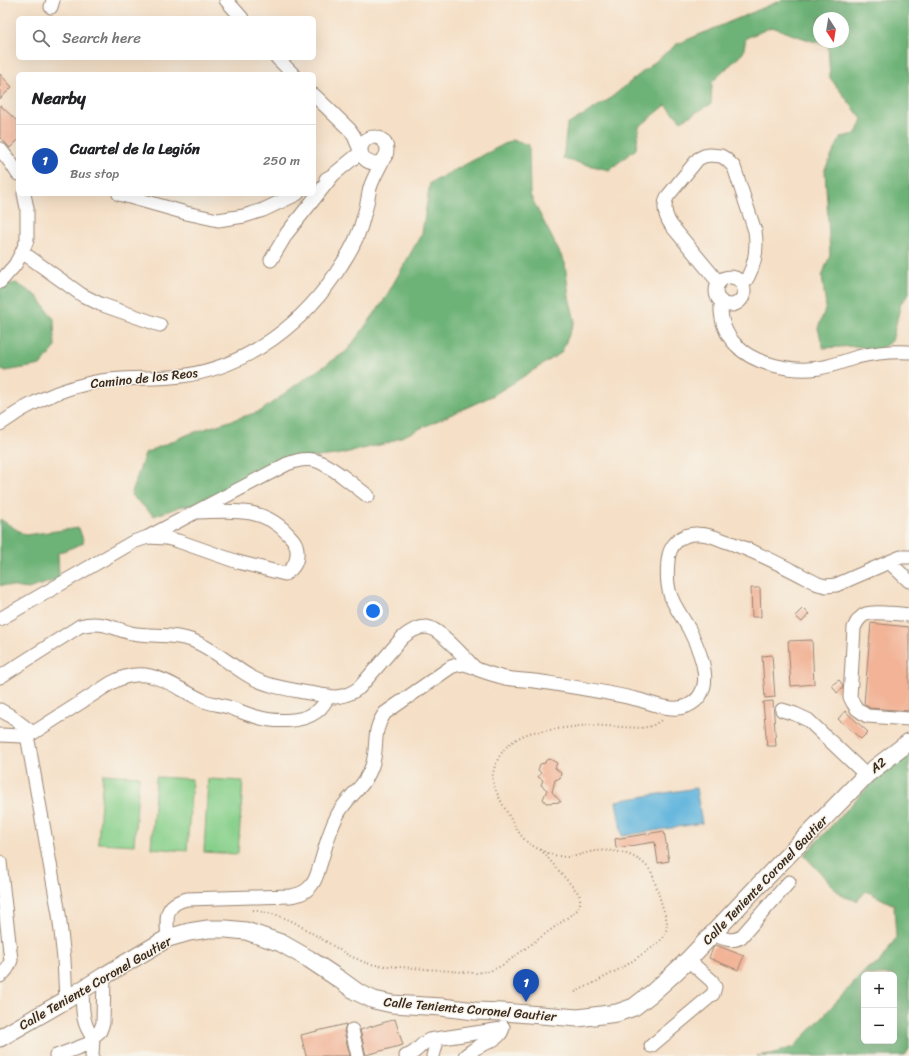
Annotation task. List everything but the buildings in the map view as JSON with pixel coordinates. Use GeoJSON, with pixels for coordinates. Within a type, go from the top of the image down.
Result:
{"type":"FeatureCollection","features":[{"type":"Feature","properties":{"kind":"main road","name":"A2"},"geometry":{"type":"LineString","coordinates":[[866,775],[909,742]]}},
{"type":"Feature","properties":{"kind":"main road","name":"Calle Teniente Coronel Gautier"},"geometry":{"type":"LineString","coordinates":[[0,1038],[168,938],[189,932],[208,929],[246,931],[281,943],[309,959],[357,992],[374,1000],[392,1004],[578,1018],[617,1013],[634,1007],[652,993],[688,960],[866,775]]}},
{"type":"Feature","properties":{"kind":"street"},"geometry":{"type":"LineString","coordinates":[[226,0],[240,16]]}},
{"type":"Feature","properties":{"kind":"street"},"geometry":{"type":"LineString","coordinates":[[280,60],[291,72]]}},
{"type":"Feature","properties":{"kind":"street"},"geometry":{"type":"LineString","coordinates":[[316,97],[345,124],[370,138]]}},
{"type":"Feature","properties":{"kind":"street","name":"Camino de los Reos"},"geometry":{"type":"LineString","coordinates":[[345,124],[354,136],[362,154],[370,187]]}},
{"type":"Feature","properties":{"kind":"street"},"geometry":{"type":"LineString","coordinates":[[376,137],[383,141],[386,145],[386,154],[380,162],[369,163],[362,154],[362,144],[365,140],[370,138],[376,137]]}},
{"type":"Feature","properties":{"kind":"street"},"geometry":{"type":"LineString","coordinates":[[0,149],[12,167]]}},
{"type":"Feature","properties":{"kind":"street"},"geometry":{"type":"LineString","coordinates":[[316,184],[333,175],[362,154]]}},
{"type":"Feature","properties":{"kind":"street"},"geometry":{"type":"LineString","coordinates":[[719,283],[668,221],[665,210],[667,197],[698,159],[710,155],[721,156],[734,167],[755,231],[757,240],[755,260],[743,285]]}},
{"type":"Feature","properties":{"kind":"street","name":"Camino de los Reos"},"geometry":{"type":"LineString","coordinates":[[0,424],[21,410],[39,401],[74,387],[109,379],[164,377],[198,373],[234,361],[267,344],[296,321],[309,308],[335,275],[351,249],[359,232],[370,187],[384,158]]}},
{"type":"Feature","properties":{"kind":"street"},"geometry":{"type":"LineString","coordinates":[[271,260],[287,233],[333,175]]}},
{"type":"Feature","properties":{"kind":"street"},"geometry":{"type":"LineString","coordinates":[[1,280],[15,266],[26,240],[27,208],[24,196]]}},
{"type":"Feature","properties":{"kind":"street"},"geometry":{"type":"LineString","coordinates":[[126,196],[218,220],[244,216],[263,210],[294,196]]}},
{"type":"Feature","properties":{"kind":"street"},"geometry":{"type":"LineString","coordinates":[[22,252],[82,295],[100,304],[160,325]]}},
{"type":"Feature","properties":{"kind":"street"},"geometry":{"type":"LineString","coordinates":[[727,278],[736,278],[743,285],[744,295],[742,299],[734,304],[724,304],[718,297],[717,287],[719,283],[727,278]]}},
{"type":"Feature","properties":{"kind":"street"},"geometry":{"type":"LineString","coordinates":[[720,300],[720,310],[724,327],[735,345],[740,350],[752,357],[778,366],[805,369],[819,368],[874,354],[909,352]]}},
{"type":"Feature","properties":{"kind":"street"},"geometry":{"type":"LineString","coordinates":[[0,618],[133,542],[148,537],[287,464],[301,460],[315,460],[326,464],[368,496]]}},
{"type":"Feature","properties":{"kind":"street"},"geometry":{"type":"LineString","coordinates":[[148,537],[166,538],[178,541],[238,562],[285,574],[294,566],[298,554],[296,544],[284,530],[272,521],[245,511],[197,512]]}},
{"type":"Feature","properties":{"kind":"street"},"geometry":{"type":"LineString","coordinates":[[168,938],[166,920],[168,911],[173,905],[182,900],[290,896],[301,894],[310,887],[316,878],[337,814],[345,802],[364,781],[372,765],[376,745],[376,732],[381,719],[386,713],[451,667],[463,664],[506,678],[537,681],[599,691],[671,708],[679,708],[692,703],[702,692],[705,678],[702,662],[696,645],[670,594],[668,572],[669,553],[672,547],[682,538],[688,535],[701,534],[732,543],[766,557],[818,584],[826,586],[836,585],[901,557],[909,557]]}},
{"type":"Feature","properties":{"kind":"street"},"geometry":{"type":"LineString","coordinates":[[889,562],[909,581]]}},
{"type":"Feature","properties":{"kind":"street"},"geometry":{"type":"LineString","coordinates":[[909,614],[872,612],[859,618],[854,628],[850,697],[857,709],[867,716],[909,719]]}},
{"type":"Feature","properties":{"kind":"street"},"geometry":{"type":"LineString","coordinates":[[0,677],[80,626],[91,623],[134,633],[178,637],[191,640],[210,650],[260,682],[279,688],[329,696],[341,696],[353,692],[363,683],[402,638],[408,633],[421,628],[429,627],[446,638],[474,667]]}},
{"type":"Feature","properties":{"kind":"street"},"geometry":{"type":"LineString","coordinates":[[0,734],[16,736],[30,734],[118,679],[131,675],[152,676],[166,681],[206,702],[230,708],[255,717],[274,720],[299,719],[311,716],[323,705],[329,696]]}},
{"type":"Feature","properties":{"kind":"street"},"geometry":{"type":"LineString","coordinates":[[0,710],[9,715],[30,734],[59,914],[66,1000]]}},
{"type":"Feature","properties":{"kind":"street"},"geometry":{"type":"LineString","coordinates":[[782,710],[808,720],[866,775]]}},
{"type":"Feature","properties":{"kind":"street"},"geometry":{"type":"LineString","coordinates":[[0,862],[11,960],[8,969],[0,976]]}},
{"type":"Feature","properties":{"kind":"street"},"geometry":{"type":"LineString","coordinates":[[713,934],[730,940],[741,937],[788,882]]}},
{"type":"Feature","properties":{"kind":"street"},"geometry":{"type":"LineString","coordinates":[[651,1046],[713,994],[715,987],[712,981],[688,960]]}},
{"type":"Feature","properties":{"kind":"street"},"geometry":{"type":"LineString","coordinates":[[56,1056],[93,1039],[100,1031],[103,1023],[104,976]]}},
{"type":"Feature","properties":{"kind":"street"},"geometry":{"type":"LineString","coordinates":[[82,990],[84,1022],[93,1039],[92,1056]]}},
{"type":"Feature","properties":{"kind":"street"},"geometry":{"type":"LineString","coordinates":[[465,1056],[476,1048],[500,1035],[502,1029],[502,1012]]}},
{"type":"Feature","properties":{"kind":"street"},"geometry":{"type":"LineString","coordinates":[[406,1056],[412,1054],[424,1042],[429,1040],[502,1029]]}},
{"type":"Feature","properties":{"kind":"street"},"geometry":{"type":"LineString","coordinates":[[352,1030],[358,1056]]}},
{"type":"Feature","properties":{"kind":"street"},"geometry":{"type":"LineString","coordinates":[[433,1056],[437,1039]]}},
{"type":"Feature","properties":{"kind":"path"},"geometry":{"type":"LineString","coordinates":[[574,992],[619,969],[656,945],[663,938],[666,933],[666,915],[652,873],[638,858],[617,852],[595,851],[576,856],[568,856],[555,855],[534,846],[520,834],[514,826],[494,787],[492,778],[494,767],[505,749],[517,738],[525,734],[588,725],[641,728],[658,722],[664,718],[671,708]]}},
{"type":"Feature","properties":{"kind":"path"},"geometry":{"type":"LineString","coordinates":[[250,909],[294,922],[348,956],[366,963],[469,973],[490,971],[504,965],[575,912],[580,906],[581,902],[578,894],[541,850]]}},
{"type":"Feature","properties":{"kind":"green space"},"geometry":{"type":"Polygon","coordinates":[[[782,0],[909,0],[909,294],[901,303],[892,341],[877,351],[856,346],[823,348],[818,328],[826,307],[822,276],[830,255],[825,169],[841,137],[856,134],[862,119],[830,78],[828,48],[849,48],[849,12],[813,12],[813,41],[772,27],[746,38],[743,53],[712,82],[711,104],[681,121],[666,105],[639,127],[636,149],[609,170],[563,159],[567,125],[608,100],[677,44],[782,0]]]}},
{"type":"Feature","properties":{"kind":"green space"},"geometry":{"type":"Polygon","coordinates":[[[512,140],[529,145],[530,195],[565,263],[569,297],[575,321],[561,353],[492,396],[388,443],[336,455],[308,458],[200,506],[182,506],[154,516],[131,495],[145,453],[189,434],[261,411],[297,384],[347,351],[383,302],[422,233],[430,183],[512,140]]]}},
{"type":"Feature","properties":{"kind":"green space"},"geometry":{"type":"Polygon","coordinates":[[[16,283],[37,296],[54,319],[55,348],[41,365],[6,371],[0,370],[0,286],[16,283]]]}},
{"type":"Feature","properties":{"kind":"green space"},"geometry":{"type":"Polygon","coordinates":[[[0,519],[25,535],[79,528],[84,543],[58,553],[59,579],[28,589],[2,585],[0,586],[0,519]]]}},
{"type":"Feature","properties":{"kind":"green space"},"geometry":{"type":"Polygon","coordinates":[[[909,751],[909,1049],[905,1056],[757,1056],[794,1047],[861,975],[861,1044],[897,1044],[897,972],[864,972],[868,968],[878,964],[896,938],[894,905],[866,891],[857,901],[842,896],[804,855],[865,790],[909,751]]]}},
{"type":"Feature","properties":{"kind":"green space"},"geometry":{"type":"Polygon","coordinates":[[[103,774],[139,776],[134,845],[98,843],[103,774]]]}},
{"type":"Feature","properties":{"kind":"green space"},"geometry":{"type":"Polygon","coordinates":[[[156,777],[192,779],[187,851],[151,848],[156,777]]]}},
{"type":"Feature","properties":{"kind":"green space"},"geometry":{"type":"Polygon","coordinates":[[[208,779],[243,781],[238,854],[204,852],[208,779]]]}},
{"type":"Feature","properties":{"kind":"water"},"geometry":{"type":"Polygon","coordinates":[[[696,788],[702,823],[622,836],[616,801],[696,788]]]}},
{"type":"Feature","properties":{"kind":"place","name":"Cuartel de la Legión"},"geometry":{"type":"Point","coordinates":[526,1002]}}]}
